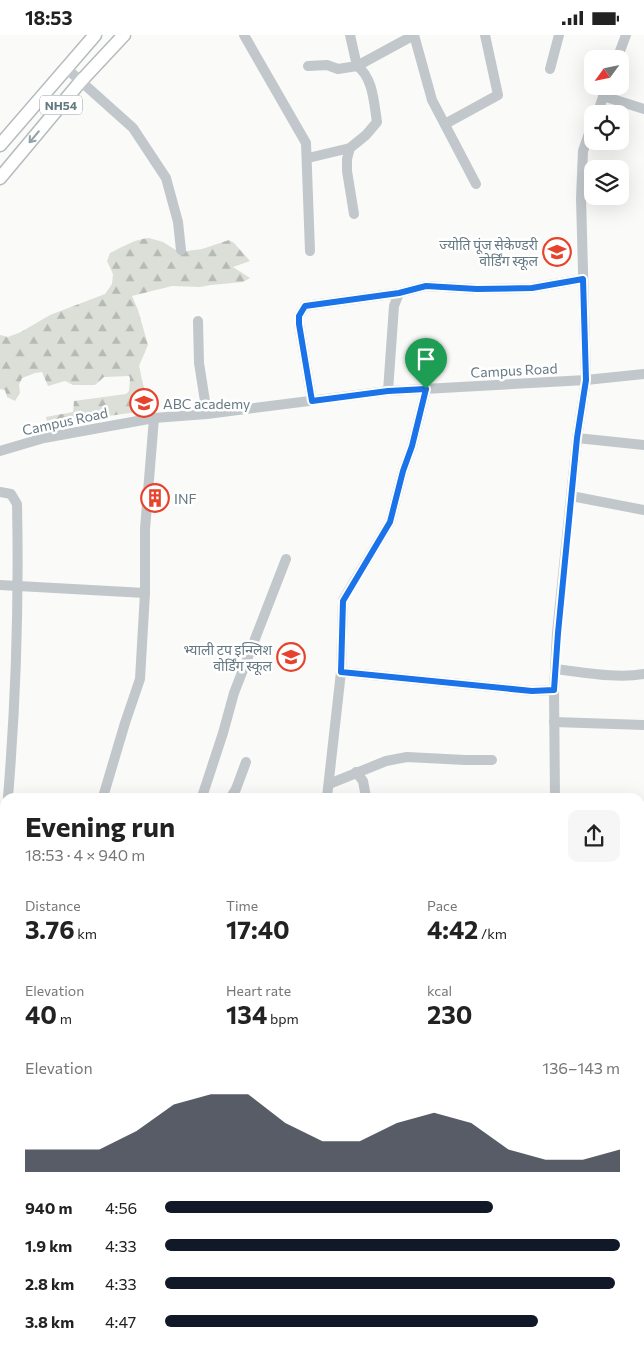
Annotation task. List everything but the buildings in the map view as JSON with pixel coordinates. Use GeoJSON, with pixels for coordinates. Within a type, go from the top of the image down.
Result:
{"type":"FeatureCollection","features":[{"type":"Feature","properties":{"kind":"main road","name":"NH54"},"geometry":{"type":"LineString","coordinates":[[0,145],[95,35]]}},
{"type":"Feature","properties":{"kind":"main road","name":"NH54"},"geometry":{"type":"LineString","coordinates":[[0,178],[81,81],[124,35]]}},
{"type":"Feature","properties":{"kind":"street"},"geometry":{"type":"LineString","coordinates":[[244,35],[306,143],[310,251]]}},
{"type":"Feature","properties":{"kind":"street"},"geometry":{"type":"LineString","coordinates":[[308,158],[350,148],[366,135],[377,121],[365,71],[357,66],[350,35]]}},
{"type":"Feature","properties":{"kind":"street"},"geometry":{"type":"LineString","coordinates":[[308,66],[327,65],[338,69],[357,66],[414,35],[432,100],[476,184]]}},
{"type":"Feature","properties":{"kind":"street"},"geometry":{"type":"LineString","coordinates":[[445,125],[498,95],[485,35]]}},
{"type":"Feature","properties":{"kind":"street"},"geometry":{"type":"LineString","coordinates":[[550,69],[559,35]]}},
{"type":"Feature","properties":{"kind":"street"},"geometry":{"type":"LineString","coordinates":[[620,50],[626,35]]}},
{"type":"Feature","properties":{"kind":"street"},"geometry":{"type":"LineString","coordinates":[[66,68],[133,128],[166,178],[178,222],[180,250]]}},
{"type":"Feature","properties":{"kind":"street"},"geometry":{"type":"LineString","coordinates":[[614,95],[644,109]]}},
{"type":"Feature","properties":{"kind":"street"},"geometry":{"type":"LineString","coordinates":[[350,148],[347,159],[347,171],[354,215]]}},
{"type":"Feature","properties":{"kind":"street"},"geometry":{"type":"LineString","coordinates":[[555,793],[555,669],[577,438],[586,380],[581,198],[584,148]]}},
{"type":"Feature","properties":{"kind":"street"},"geometry":{"type":"LineString","coordinates":[[312,401],[299,324],[299,316],[305,306],[399,293],[426,286],[477,289],[532,288],[583,279]]}},
{"type":"Feature","properties":{"kind":"street"},"geometry":{"type":"LineString","coordinates":[[388,391],[394,306],[399,293]]}},
{"type":"Feature","properties":{"kind":"street"},"geometry":{"type":"LineString","coordinates":[[198,321],[200,363],[207,414]]}},
{"type":"Feature","properties":{"kind":"street","name":"Campus Road"},"geometry":{"type":"LineString","coordinates":[[0,451],[44,438],[154,418],[207,414],[388,391],[586,380],[644,374]]}},
{"type":"Feature","properties":{"kind":"street"},"geometry":{"type":"LineString","coordinates":[[328,793],[341,672],[343,601],[390,522],[426,389]]}},
{"type":"Feature","properties":{"kind":"street"},"geometry":{"type":"LineString","coordinates":[[104,793],[140,679],[146,593],[145,529],[154,418]]}},
{"type":"Feature","properties":{"kind":"street"},"geometry":{"type":"LineString","coordinates":[[577,438],[644,445]]}},
{"type":"Feature","properties":{"kind":"street"},"geometry":{"type":"LineString","coordinates":[[0,492],[11,494],[17,504],[19,585],[15,715],[8,793]]}},
{"type":"Feature","properties":{"kind":"street"},"geometry":{"type":"LineString","coordinates":[[572,496],[644,509]]}},
{"type":"Feature","properties":{"kind":"street"},"geometry":{"type":"LineString","coordinates":[[203,793],[234,693],[286,559]]}},
{"type":"Feature","properties":{"kind":"street"},"geometry":{"type":"LineString","coordinates":[[0,585],[146,593]]}},
{"type":"Feature","properties":{"kind":"street"},"geometry":{"type":"LineString","coordinates":[[555,669],[627,675],[644,673]]}},
{"type":"Feature","properties":{"kind":"street"},"geometry":{"type":"LineString","coordinates":[[341,672],[532,691],[554,690]]}},
{"type":"Feature","properties":{"kind":"street"},"geometry":{"type":"LineString","coordinates":[[554,722],[644,725]]}},
{"type":"Feature","properties":{"kind":"street"},"geometry":{"type":"LineString","coordinates":[[329,784],[386,761],[408,757],[464,760],[492,759]]}},
{"type":"Feature","properties":{"kind":"street"},"geometry":{"type":"LineString","coordinates":[[234,793],[246,762]]}},
{"type":"Feature","properties":{"kind":"street"},"geometry":{"type":"LineString","coordinates":[[356,772],[363,781],[365,793]]}},
{"type":"Feature","properties":{"kind":"green space"},"geometry":{"type":"Polygon","coordinates":[[[149,238],[163,242],[179,252],[202,249],[229,240],[250,261],[233,267],[250,278],[243,282],[200,287],[172,286],[132,296],[148,345],[139,366],[145,393],[137,412],[73,421],[55,427],[48,426],[46,417],[73,412],[74,401],[126,394],[129,391],[129,376],[104,377],[95,385],[73,385],[65,381],[48,386],[42,372],[35,373],[22,378],[19,385],[20,393],[15,401],[7,397],[5,390],[0,389],[0,335],[8,337],[21,332],[50,315],[105,294],[112,284],[113,274],[107,261],[110,253],[134,242],[149,238]]]}},
{"type":"Feature","properties":{"kind":"place","name":"ज्योति पूंज सेकेण्डरी वोर्डिंग स्कूल"},"geometry":{"type":"Point","coordinates":[557,252]}},
{"type":"Feature","properties":{"kind":"place","name":"ABC academy"},"geometry":{"type":"Point","coordinates":[144,403]}},
{"type":"Feature","properties":{"kind":"place","name":"INF"},"geometry":{"type":"Point","coordinates":[155,498]}},
{"type":"Feature","properties":{"kind":"place","name":"भ्याली टप इन्ग्लिश वोर्डिंग स्कूल"},"geometry":{"type":"Point","coordinates":[291,657]}},
{"type":"Feature","properties":{"kind":"route"},"geometry":{"type":"LineString","coordinates":[[583,279],[586,380],[577,438],[554,690],[532,691],[341,672],[343,601],[390,522],[426,389],[388,391],[312,401],[299,324],[299,316],[302,310],[305,306],[399,293],[426,286],[477,289],[532,288],[583,279]]}}]}
